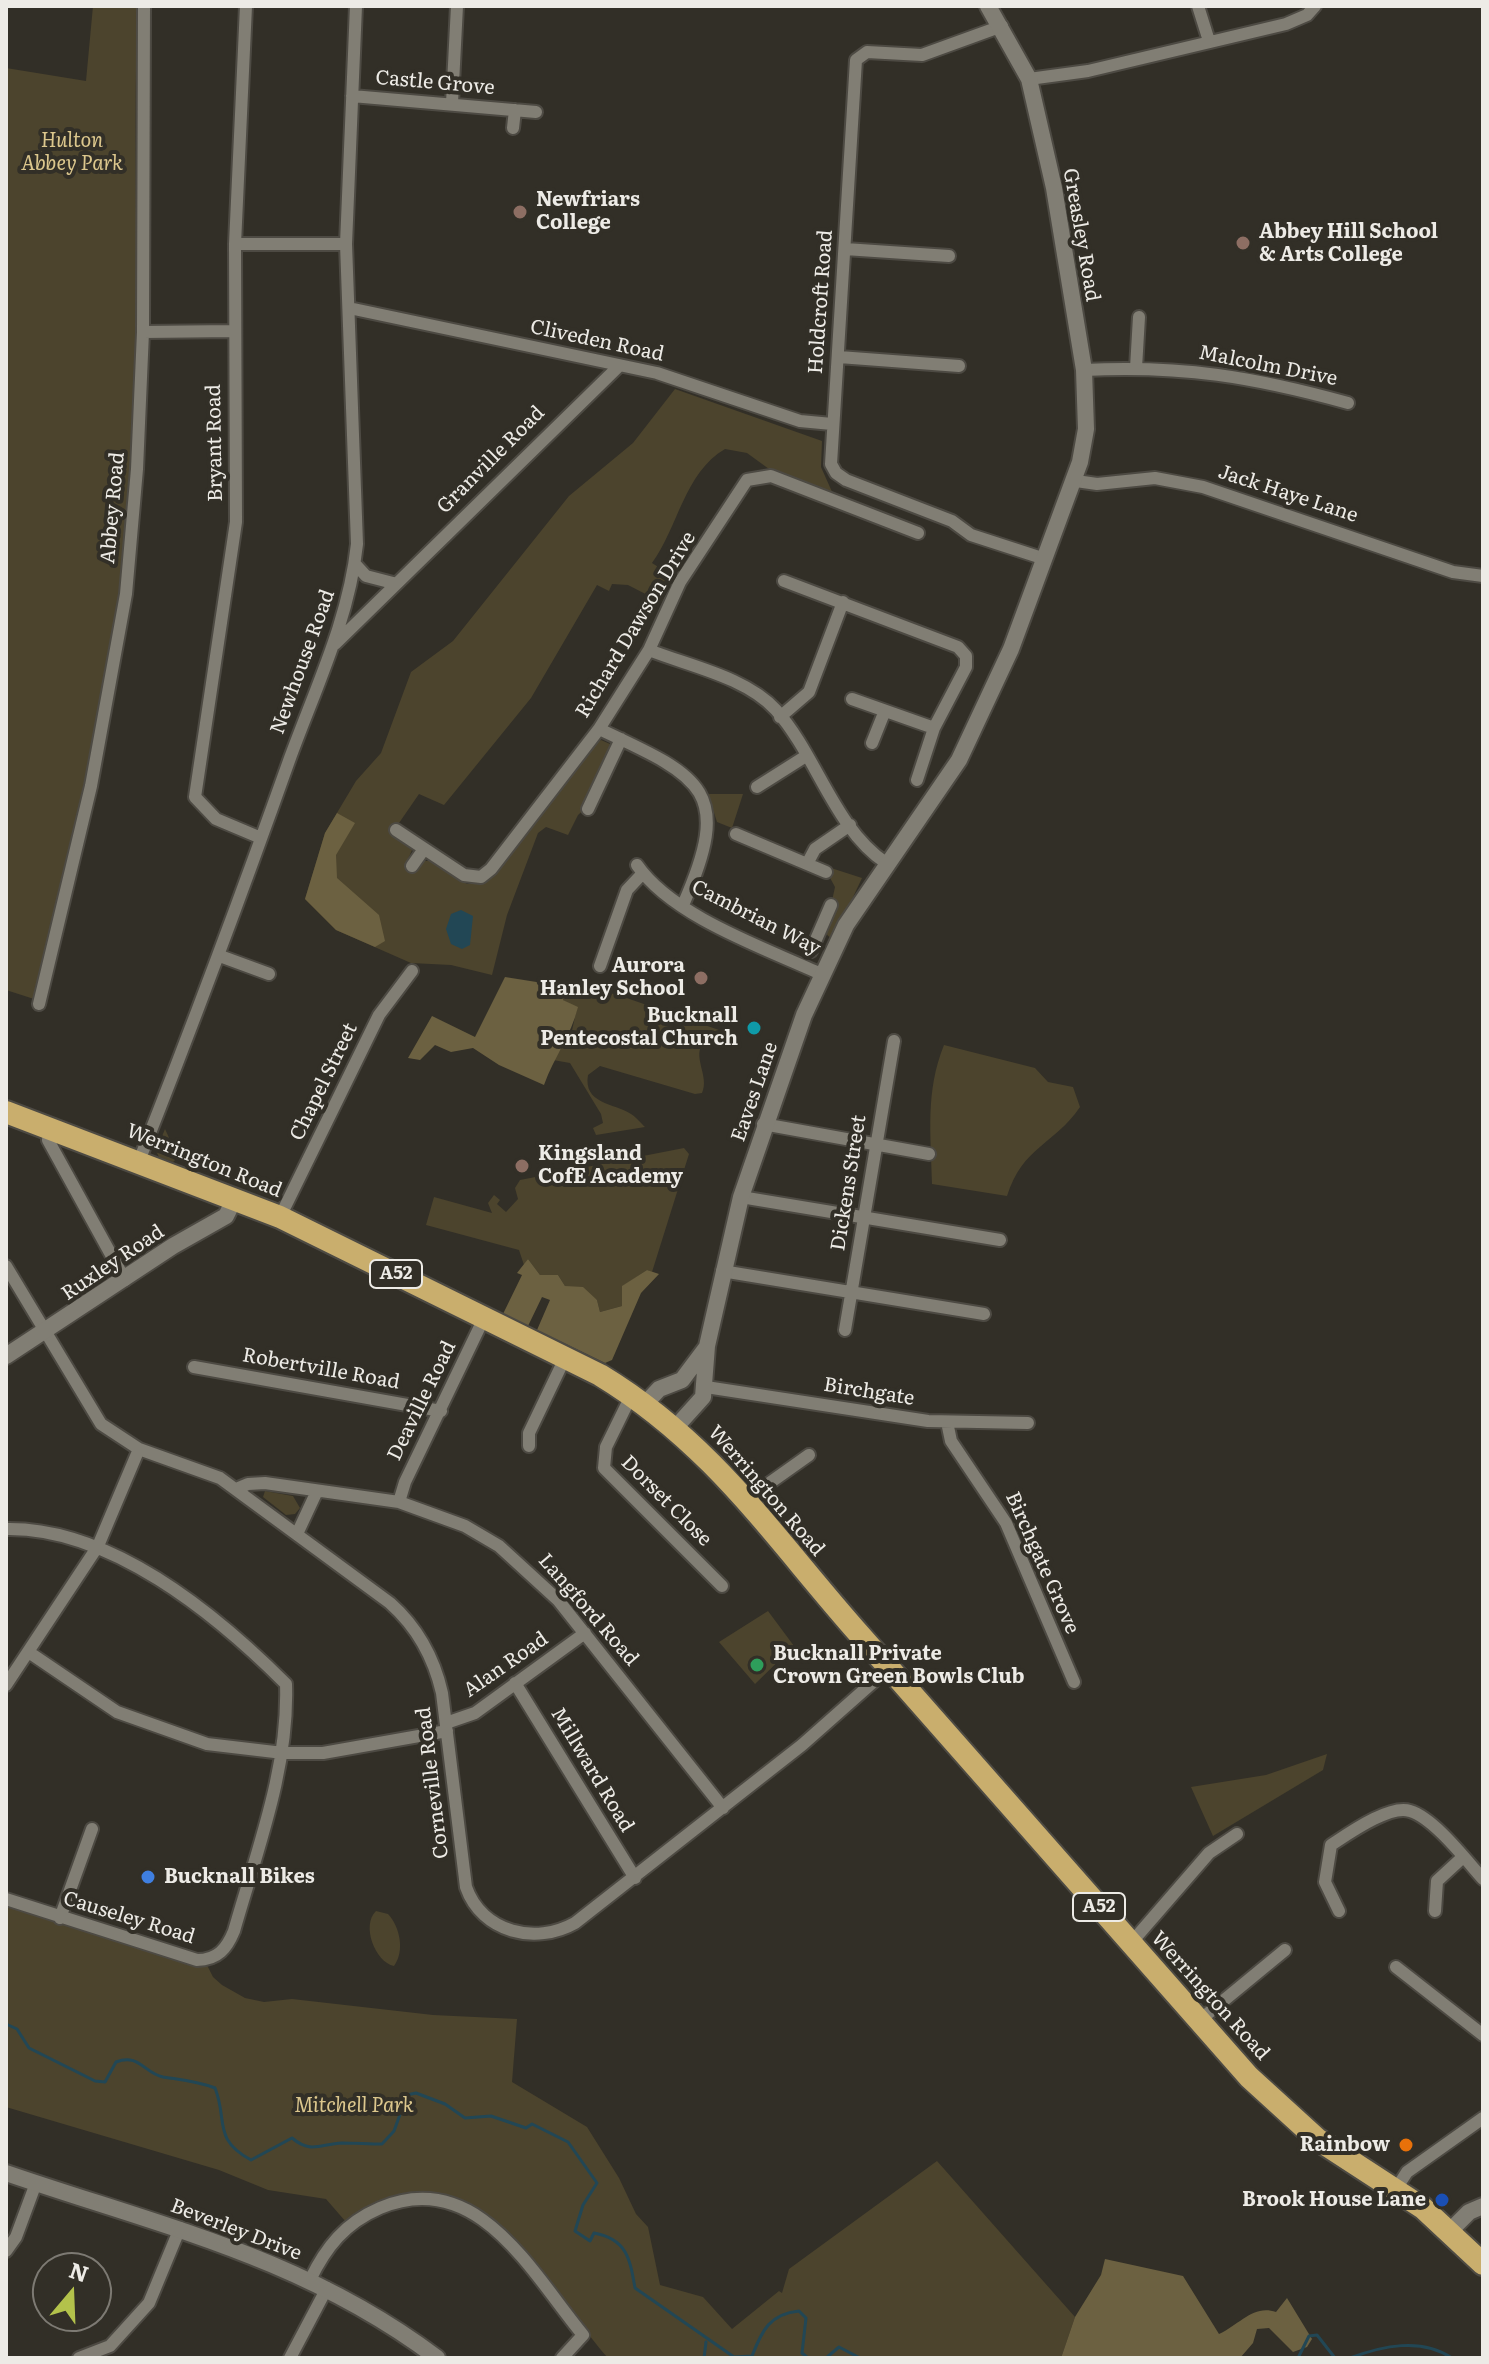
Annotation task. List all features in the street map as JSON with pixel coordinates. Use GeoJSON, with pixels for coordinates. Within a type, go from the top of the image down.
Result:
{"type":"FeatureCollection","features":[{"type":"Feature","properties":{"kind":"highway","name":"Werrington Road"},"geometry":{"type":"LineString","coordinates":[[6,1112],[280,1217],[565,1358],[639,1398],[676,1427],[747,1499],[783,1546],[1249,2077],[1317,2139],[1396,2189]]}},
{"type":"Feature","properties":{"kind":"highway","name":"A52"},"geometry":{"type":"LineString","coordinates":[[1396,2189],[1450,2231],[1483,2264]]}},
{"type":"Feature","properties":{"kind":"street","name":"Abbey Road"},"geometry":{"type":"LineString","coordinates":[[39,1004],[91,786],[126,594],[137,469],[143,332],[144,6]]}},
{"type":"Feature","properties":{"kind":"street","name":"Bryant Road"},"geometry":{"type":"LineString","coordinates":[[246,6],[235,244],[236,522],[195,797],[216,819],[261,838]]}},
{"type":"Feature","properties":{"kind":"street","name":"Newhouse Road"},"geometry":{"type":"LineString","coordinates":[[139,1161],[220,956],[333,646],[355,564],[346,244],[356,6]]}},
{"type":"Feature","properties":{"kind":"street"},"geometry":{"type":"LineString","coordinates":[[452,103],[457,6]]}},
{"type":"Feature","properties":{"kind":"street","name":"Greasley Road"},"geometry":{"type":"LineString","coordinates":[[988,6],[1002,26],[1029,79],[1054,188],[1084,370],[1086,429],[1076,481],[1045,559]]}},
{"type":"Feature","properties":{"kind":"street"},"geometry":{"type":"LineString","coordinates":[[1198,6],[1209,41]]}},
{"type":"Feature","properties":{"kind":"street"},"geometry":{"type":"LineString","coordinates":[[1029,79],[1088,71],[1286,24],[1307,15],[1315,6]]}},
{"type":"Feature","properties":{"kind":"street","name":"Holdcroft Road"},"geometry":{"type":"LineString","coordinates":[[1002,26],[922,55],[867,52],[856,60],[831,464],[836,473],[846,480],[952,521],[971,535],[1045,559]]}},
{"type":"Feature","properties":{"kind":"street","name":"Castle Grove"},"geometry":{"type":"LineString","coordinates":[[352,96],[536,112]]}},
{"type":"Feature","properties":{"kind":"street","name":"Castle Grove"},"geometry":{"type":"LineString","coordinates":[[513,128],[515,110]]}},
{"type":"Feature","properties":{"kind":"street"},"geometry":{"type":"LineString","coordinates":[[235,244],[346,244]]}},
{"type":"Feature","properties":{"kind":"street"},"geometry":{"type":"LineString","coordinates":[[845,249],[949,256]]}},
{"type":"Feature","properties":{"kind":"street","name":"Cliveden Road"},"geometry":{"type":"LineString","coordinates":[[349,308],[657,373],[800,421],[832,424]]}},
{"type":"Feature","properties":{"kind":"street"},"geometry":{"type":"LineString","coordinates":[[1136,368],[1139,317]]}},
{"type":"Feature","properties":{"kind":"street"},"geometry":{"type":"LineString","coordinates":[[143,332],[234,331]]}},
{"type":"Feature","properties":{"kind":"street"},"geometry":{"type":"LineString","coordinates":[[839,357],[959,366]]}},
{"type":"Feature","properties":{"kind":"street","name":"Granville Road"},"geometry":{"type":"LineString","coordinates":[[333,646],[393,583],[619,366]]}},
{"type":"Feature","properties":{"kind":"street","name":"Malcolm Drive"},"geometry":{"type":"LineString","coordinates":[[1084,370],[1136,368],[1210,371],[1348,403]]}},
{"type":"Feature","properties":{"kind":"street","name":"Richard Dawson Drive"},"geometry":{"type":"LineString","coordinates":[[396,830],[464,875],[481,877],[599,729],[649,650],[680,582],[747,480],[771,476],[918,533]]}},
{"type":"Feature","properties":{"kind":"street","name":"Jack Haye Lane"},"geometry":{"type":"LineString","coordinates":[[1076,481],[1097,484],[1155,478],[1203,487],[1453,572],[1483,576]]}},
{"type":"Feature","properties":{"kind":"street","name":"Eaves Lane"},"geometry":{"type":"LineString","coordinates":[[706,1387],[707,1346],[741,1197],[763,1124],[821,974],[885,865],[959,760],[1011,649],[1045,559]]}},
{"type":"Feature","properties":{"kind":"street"},"geometry":{"type":"LineString","coordinates":[[355,564],[366,576],[393,583]]}},
{"type":"Feature","properties":{"kind":"street"},"geometry":{"type":"LineString","coordinates":[[784,581],[958,647],[966,656],[966,667],[934,728],[917,780]]}},
{"type":"Feature","properties":{"kind":"street"},"geometry":{"type":"LineString","coordinates":[[780,717],[809,692],[843,602]]}},
{"type":"Feature","properties":{"kind":"street"},"geometry":{"type":"LineString","coordinates":[[649,650],[744,687],[780,717],[850,825],[885,865]]}},
{"type":"Feature","properties":{"kind":"street"},"geometry":{"type":"LineString","coordinates":[[852,699],[884,713],[934,728]]}},
{"type":"Feature","properties":{"kind":"street"},"geometry":{"type":"LineString","coordinates":[[872,743],[884,713]]}},
{"type":"Feature","properties":{"kind":"street"},"geometry":{"type":"LineString","coordinates":[[599,729],[679,769],[704,800],[709,832],[705,853],[683,905]]}},
{"type":"Feature","properties":{"kind":"street"},"geometry":{"type":"LineString","coordinates":[[588,809],[621,739]]}},
{"type":"Feature","properties":{"kind":"street"},"geometry":{"type":"LineString","coordinates":[[757,787],[806,756]]}},
{"type":"Feature","properties":{"kind":"street"},"geometry":{"type":"LineString","coordinates":[[807,864],[815,849],[850,825]]}},
{"type":"Feature","properties":{"kind":"street"},"geometry":{"type":"LineString","coordinates":[[736,834],[826,872]]}},
{"type":"Feature","properties":{"kind":"street"},"geometry":{"type":"LineString","coordinates":[[747,854],[752,840]]}},
{"type":"Feature","properties":{"kind":"street"},"geometry":{"type":"LineString","coordinates":[[412,866],[424,849]]}},
{"type":"Feature","properties":{"kind":"street","name":"Cambrian Way"},"geometry":{"type":"LineString","coordinates":[[600,966],[627,890],[640,869],[683,905],[735,934],[821,974]]}},
{"type":"Feature","properties":{"kind":"street"},"geometry":{"type":"LineString","coordinates":[[811,951],[831,905]]}},
{"type":"Feature","properties":{"kind":"street"},"geometry":{"type":"LineString","coordinates":[[817,939],[835,948]]}},
{"type":"Feature","properties":{"kind":"street"},"geometry":{"type":"LineString","coordinates":[[220,956],[269,974]]}},
{"type":"Feature","properties":{"kind":"street","name":"Chapel Street"},"geometry":{"type":"LineString","coordinates":[[280,1217],[379,1015],[412,971]]}},
{"type":"Feature","properties":{"kind":"street","name":"Dickens Street"},"geometry":{"type":"LineString","coordinates":[[845,1330],[894,1041]]}},
{"type":"Feature","properties":{"kind":"street"},"geometry":{"type":"LineString","coordinates":[[763,1124],[875,1141],[929,1154]]}},
{"type":"Feature","properties":{"kind":"street"},"geometry":{"type":"LineString","coordinates":[[50,1128],[48,1140],[125,1280]]}},
{"type":"Feature","properties":{"kind":"street"},"geometry":{"type":"LineString","coordinates":[[741,1197],[1000,1240]]}},
{"type":"Feature","properties":{"kind":"street","name":"Ruxley Road"},"geometry":{"type":"LineString","coordinates":[[6,1356],[226,1216],[235,1198]]}},
{"type":"Feature","properties":{"kind":"street","name":"Corneville Road"},"geometry":{"type":"LineString","coordinates":[[6,1266],[96,1418],[110,1432],[139,1449],[218,1476],[390,1603],[412,1625],[434,1664],[447,1727],[466,1887],[474,1905],[491,1920],[515,1932],[555,1933],[575,1923],[723,1808],[889,1668]]}},
{"type":"Feature","properties":{"kind":"street"},"geometry":{"type":"LineString","coordinates":[[722,1271],[984,1314]]}},
{"type":"Feature","properties":{"kind":"street","name":"Deaville Road"},"geometry":{"type":"LineString","coordinates":[[399,1502],[405,1482],[484,1318]]}},
{"type":"Feature","properties":{"kind":"street","name":"Eaves Lane"},"geometry":{"type":"LineString","coordinates":[[639,1398],[682,1380],[707,1346]]}},
{"type":"Feature","properties":{"kind":"street"},"geometry":{"type":"LineString","coordinates":[[529,1446],[529,1433],[565,1358]]}},
{"type":"Feature","properties":{"kind":"street","name":"Robertville Road"},"geometry":{"type":"LineString","coordinates":[[194,1367],[441,1411]]}},
{"type":"Feature","properties":{"kind":"street"},"geometry":{"type":"LineString","coordinates":[[676,1427],[696,1408],[706,1387]]}},
{"type":"Feature","properties":{"kind":"street","name":"Birchgate"},"geometry":{"type":"LineString","coordinates":[[706,1387],[947,1422],[1028,1423]]}},
{"type":"Feature","properties":{"kind":"street","name":"Dorset Close"},"geometry":{"type":"LineString","coordinates":[[639,1398],[606,1447],[604,1468],[722,1586]]}},
{"type":"Feature","properties":{"kind":"street","name":"Birchgate Grove"},"geometry":{"type":"LineString","coordinates":[[947,1422],[951,1441],[1006,1523],[1074,1682]]}},
{"type":"Feature","properties":{"kind":"street"},"geometry":{"type":"LineString","coordinates":[[6,1685],[98,1546],[139,1449]]}},
{"type":"Feature","properties":{"kind":"street"},"geometry":{"type":"LineString","coordinates":[[747,1499],[809,1455]]}},
{"type":"Feature","properties":{"kind":"street","name":"Langford Road"},"geometry":{"type":"LineString","coordinates":[[236,1489],[257,1483],[399,1502],[465,1526],[499,1546],[547,1588],[723,1808]]}},
{"type":"Feature","properties":{"kind":"street"},"geometry":{"type":"LineString","coordinates":[[297,1534],[317,1491]]}},
{"type":"Feature","properties":{"kind":"street"},"geometry":{"type":"LineString","coordinates":[[6,1529],[56,1534],[98,1546],[171,1588],[252,1650],[286,1684],[283,1753]]}},
{"type":"Feature","properties":{"kind":"street","name":"Alan Road"},"geometry":{"type":"LineString","coordinates":[[30,1653],[117,1712],[207,1744],[283,1753],[323,1753],[447,1727],[465,1718],[585,1633]]}},
{"type":"Feature","properties":{"kind":"street","name":"Millward Road"},"geometry":{"type":"LineString","coordinates":[[515,1683],[635,1878]]}},
{"type":"Feature","properties":{"kind":"street","name":"Causeley Road"},"geometry":{"type":"LineString","coordinates":[[6,1899],[197,1960],[209,1960],[225,1950],[234,1931],[283,1753]]}},
{"type":"Feature","properties":{"kind":"street"},"geometry":{"type":"LineString","coordinates":[[1339,1911],[1325,1882],[1331,1845],[1392,1811],[1410,1810],[1434,1827],[1483,1879]]}},
{"type":"Feature","properties":{"kind":"street"},"geometry":{"type":"LineString","coordinates":[[60,1918],[92,1829]]}},
{"type":"Feature","properties":{"kind":"street"},"geometry":{"type":"LineString","coordinates":[[1131,1943],[1209,1853],[1237,1834]]}},
{"type":"Feature","properties":{"kind":"street"},"geometry":{"type":"LineString","coordinates":[[1421,1900],[1435,1905],[1437,1881],[1463,1857]]}},
{"type":"Feature","properties":{"kind":"street"},"geometry":{"type":"LineString","coordinates":[[1200,2020],[1285,1950]]}},
{"type":"Feature","properties":{"kind":"street"},"geometry":{"type":"LineString","coordinates":[[1396,1967],[1483,2035]]}},
{"type":"Feature","properties":{"kind":"street"},"geometry":{"type":"LineString","coordinates":[[1396,2189],[1407,2172],[1483,2118]]}},
{"type":"Feature","properties":{"kind":"street","name":"Beverley Drive"},"geometry":{"type":"LineString","coordinates":[[6,2173],[264,2258],[327,2288],[437,2358]]}},
{"type":"Feature","properties":{"kind":"street"},"geometry":{"type":"LineString","coordinates":[[6,2251],[16,2237],[36,2183]]}},
{"type":"Feature","properties":{"kind":"street"},"geometry":{"type":"LineString","coordinates":[[310,2280],[324,2251],[354,2221],[407,2199],[441,2199],[491,2223],[583,2335],[562,2358]]}},
{"type":"Feature","properties":{"kind":"street"},"geometry":{"type":"LineString","coordinates":[[1450,2231],[1469,2212],[1483,2206]]}},
{"type":"Feature","properties":{"kind":"street"},"geometry":{"type":"LineString","coordinates":[[79,2358],[110,2346],[149,2303],[180,2228]]}},
{"type":"Feature","properties":{"kind":"street"},"geometry":{"type":"LineString","coordinates":[[290,2358],[327,2288]]}},
{"type":"Feature","properties":{"kind":"green space","name":"Hulton Abbey Park"},"geometry":{"type":"Polygon","coordinates":[[[93,6],[138,6],[137,350],[133,465],[119,600],[96,734],[34,999],[6,990],[6,68],[86,81],[93,6]]]}},
{"type":"Feature","properties":{"kind":"green space"},"geometry":{"type":"Polygon","coordinates":[[[675,389],[822,441],[821,467],[833,494],[769,469],[747,453],[725,449],[711,459],[691,486],[652,563],[674,577],[661,602],[628,585],[612,584],[609,591],[597,585],[531,698],[444,805],[419,794],[399,823],[394,823],[389,832],[412,850],[405,866],[413,873],[424,861],[430,861],[467,884],[484,881],[596,743],[601,740],[610,744],[612,750],[588,806],[578,815],[568,835],[546,827],[538,833],[507,915],[492,975],[451,965],[411,963],[336,930],[305,899],[325,833],[356,781],[381,753],[411,672],[453,641],[569,496],[633,443],[675,389]]]}},
{"type":"Feature","properties":{"kind":"green space"},"geometry":{"type":"Polygon","coordinates":[[[708,794],[743,794],[732,828],[717,822],[708,794]]]}},
{"type":"Feature","properties":{"kind":"green space"},"geometry":{"type":"Polygon","coordinates":[[[831,868],[862,878],[833,940],[825,933],[835,887],[829,876],[831,868]]]}},
{"type":"Feature","properties":{"kind":"green space"},"geometry":{"type":"Polygon","coordinates":[[[568,987],[615,994],[719,1030],[706,1040],[699,1053],[704,1080],[702,1093],[695,1094],[600,1066],[588,1075],[590,1092],[601,1101],[631,1114],[645,1127],[596,1135],[593,1128],[603,1123],[601,1114],[570,1063],[553,1060],[571,1035],[577,1008],[563,1000],[568,987]]]}},
{"type":"Feature","properties":{"kind":"green space"},"geometry":{"type":"Polygon","coordinates":[[[944,1045],[1035,1068],[1048,1082],[1073,1087],[1080,1107],[1021,1166],[1007,1196],[932,1184],[932,1097],[944,1045]]]}},
{"type":"Feature","properties":{"kind":"green space"},"geometry":{"type":"Polygon","coordinates":[[[165,1129],[178,1157],[173,1162],[159,1157],[156,1151],[165,1129]]]}},
{"type":"Feature","properties":{"kind":"green space"},"geometry":{"type":"Polygon","coordinates":[[[684,1148],[689,1154],[652,1272],[647,1270],[623,1286],[622,1306],[600,1312],[597,1300],[565,1286],[558,1275],[540,1275],[528,1259],[524,1265],[519,1250],[426,1225],[434,1197],[492,1213],[488,1203],[494,1195],[500,1200],[497,1204],[506,1212],[518,1199],[515,1188],[520,1180],[684,1148]]]}},
{"type":"Feature","properties":{"kind":"green space"},"geometry":{"type":"Polygon","coordinates":[[[265,1491],[293,1496],[300,1508],[295,1514],[286,1515],[263,1497],[265,1491]]]}},
{"type":"Feature","properties":{"kind":"green space","name":"Bucknall Private Crown Green Bowls Club"},"geometry":{"type":"Polygon","coordinates":[[[768,1611],[794,1646],[755,1684],[719,1642],[768,1611]]]}},
{"type":"Feature","properties":{"kind":"green space"},"geometry":{"type":"Polygon","coordinates":[[[1327,1754],[1323,1770],[1213,1836],[1191,1787],[1266,1775],[1327,1754]]]}},
{"type":"Feature","properties":{"kind":"green space","name":"Mitchell Park"},"geometry":{"type":"Polygon","coordinates":[[[6,1902],[206,1963],[213,1977],[245,1998],[264,2002],[292,1999],[433,2015],[517,2019],[512,2082],[587,2127],[619,2178],[636,2214],[648,2227],[660,2285],[703,2297],[732,2329],[779,2291],[782,2293],[789,2269],[937,2161],[1075,2317],[1061,2358],[608,2358],[540,2270],[512,2240],[483,2215],[452,2197],[418,2191],[383,2200],[346,2222],[326,2199],[268,2190],[219,2170],[6,2107],[6,1902]]]}},
{"type":"Feature","properties":{"kind":"green space"},"geometry":{"type":"Polygon","coordinates":[[[376,1911],[388,1914],[398,1932],[400,1946],[394,1966],[381,1958],[372,1942],[370,1925],[376,1911]]]}},
{"type":"Feature","properties":{"kind":"shaded area"},"geometry":{"type":"Polygon","coordinates":[[[337,813],[355,823],[336,855],[337,878],[379,915],[385,941],[375,947],[336,930],[305,899],[325,833],[337,813]]]}},
{"type":"Feature","properties":{"kind":"shaded area"},"geometry":{"type":"Polygon","coordinates":[[[505,977],[568,987],[563,1000],[578,1007],[544,1085],[499,1065],[473,1048],[451,1052],[435,1045],[420,1060],[408,1058],[432,1016],[475,1037],[505,977]]]}},
{"type":"Feature","properties":{"kind":"shaded area"},"geometry":{"type":"Polygon","coordinates":[[[528,1259],[540,1275],[558,1275],[565,1286],[583,1287],[597,1300],[600,1312],[622,1306],[622,1286],[647,1270],[659,1274],[641,1293],[612,1360],[605,1363],[537,1330],[550,1300],[542,1297],[528,1326],[503,1314],[522,1275],[517,1273],[528,1259]]]}},
{"type":"Feature","properties":{"kind":"shaded area"},"geometry":{"type":"Polygon","coordinates":[[[1105,2259],[1183,2276],[1219,2334],[1254,2313],[1276,2312],[1287,2298],[1312,2339],[1307,2347],[1293,2352],[1269,2328],[1257,2329],[1253,2343],[1240,2358],[1061,2358],[1075,2317],[1101,2275],[1105,2259]]]}},
{"type":"Feature","properties":{"kind":"water"},"geometry":{"type":"Polygon","coordinates":[[[461,910],[473,916],[470,945],[462,949],[451,944],[446,929],[451,914],[461,910]]]}},
{"type":"Feature","properties":{"kind":"waterway"},"geometry":{"type":"LineString","coordinates":[[6,2024],[17,2029],[29,2048],[95,2081],[105,2082],[116,2062],[130,2060],[156,2075],[215,2088],[226,2136],[239,2152],[251,2160],[292,2138],[310,2147],[342,2143],[382,2144],[394,2131],[407,2095],[416,2093],[445,2104],[465,2118],[491,2116],[526,2128],[532,2124],[568,2142],[597,2183],[583,2205],[575,2231],[590,2241],[594,2233],[620,2245],[629,2259],[635,2288],[734,2357],[752,2356],[768,2325],[781,2316],[799,2311],[806,2318],[802,2353],[808,2358]]}},
{"type":"Feature","properties":{"kind":"waterway"},"geometry":{"type":"LineString","coordinates":[[1298,2358],[1309,2336],[1317,2335],[1335,2358]]}},
{"type":"Feature","properties":{"kind":"waterway"},"geometry":{"type":"LineString","coordinates":[[704,2358],[706,2342]]}},
{"type":"Feature","properties":{"kind":"waterway"},"geometry":{"type":"LineString","coordinates":[[1350,2358],[1401,2346],[1427,2347],[1452,2358]]}},
{"type":"Feature","properties":{"kind":"waterway"},"geometry":{"type":"LineString","coordinates":[[826,2358],[839,2347],[860,2358]]}},
{"type":"Feature","properties":{"kind":"place","name":"Newfriars College"},"geometry":{"type":"Point","coordinates":[520,212]}},
{"type":"Feature","properties":{"kind":"place","name":"Abbey Hill School & Arts College"},"geometry":{"type":"Point","coordinates":[1243,243]}},
{"type":"Feature","properties":{"kind":"place","name":"Aurora Hanley School"},"geometry":{"type":"Point","coordinates":[701,978]}},
{"type":"Feature","properties":{"kind":"place","name":"Bucknall Pentecostal Church"},"geometry":{"type":"Point","coordinates":[754,1028]}},
{"type":"Feature","properties":{"kind":"place","name":"Kingsland CofE Academy"},"geometry":{"type":"Point","coordinates":[522,1166]}},
{"type":"Feature","properties":{"kind":"place","name":"Bucknall Private Crown Green Bowls Club"},"geometry":{"type":"Point","coordinates":[757,1665]}},
{"type":"Feature","properties":{"kind":"place","name":"Bucknall Bikes"},"geometry":{"type":"Point","coordinates":[148,1877]}},
{"type":"Feature","properties":{"kind":"place","name":"Rainbow"},"geometry":{"type":"Point","coordinates":[1406,2145]}},
{"type":"Feature","properties":{"kind":"place","name":"Brook House Lane"},"geometry":{"type":"Point","coordinates":[1442,2200]}}]}
